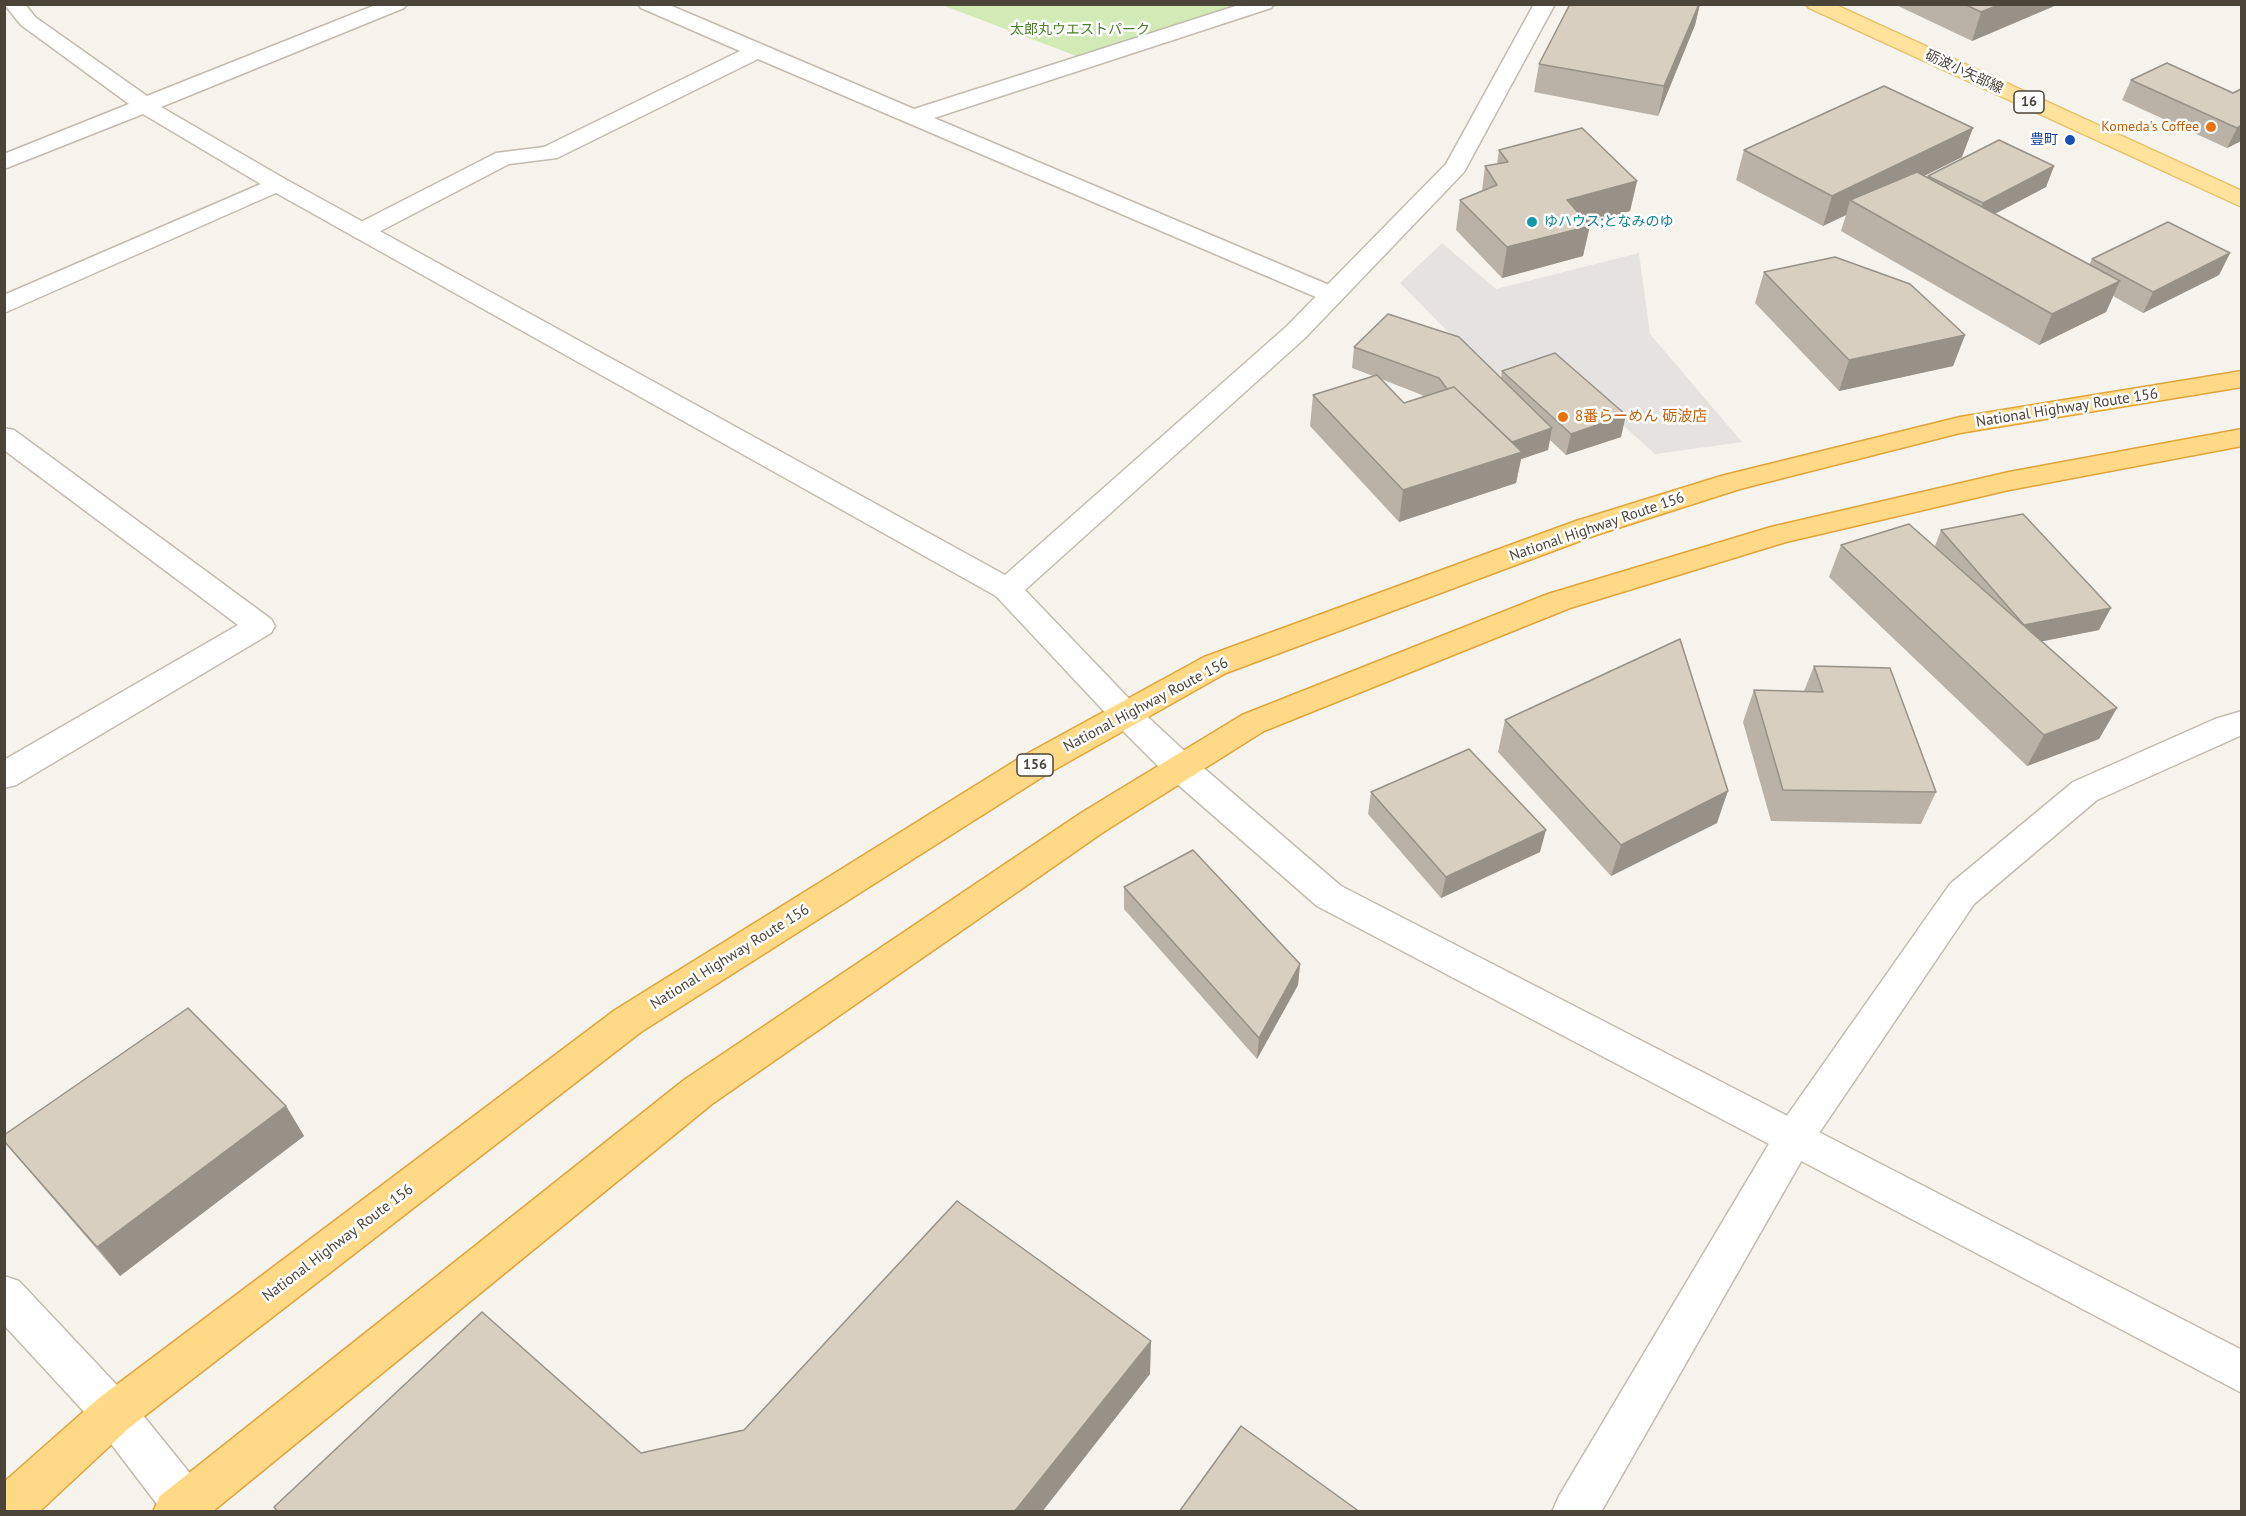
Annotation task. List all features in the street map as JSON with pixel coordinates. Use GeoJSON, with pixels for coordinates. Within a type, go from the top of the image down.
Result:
{"type":"FeatureCollection","features":[{"type":"Feature","properties":{"kind":"highway","name":"National Highway Route 156"},"geometry":{"type":"LineString","coordinates":[[5,1512],[114,1413],[628,1021],[1035,765],[1215,665],[1586,528],[1731,482],[1960,425],[2241,379]]}},
{"type":"Feature","properties":{"kind":"highway"},"geometry":{"type":"LineString","coordinates":[[180,1507],[698,1092],[1093,822],[1253,723],[1570,597],[1781,534],[2009,482],[2241,437]]}},
{"type":"Feature","properties":{"kind":"main road","name":"砺波小矢部線"},"geometry":{"type":"LineString","coordinates":[[1816,4],[2241,200]]}},
{"type":"Feature","properties":{"kind":"street"},"geometry":{"type":"LineString","coordinates":[[14,4],[28,21],[145,106],[277,184],[1007,589],[1126,715],[1180,767],[1329,896],[2241,1373]]}},
{"type":"Feature","properties":{"kind":"street"},"geometry":{"type":"LineString","coordinates":[[4,162],[397,4]]}},
{"type":"Feature","properties":{"kind":"street"},"geometry":{"type":"LineString","coordinates":[[648,4],[1332,295]]}},
{"type":"Feature","properties":{"kind":"street"},"geometry":{"type":"LineString","coordinates":[[913,117],[1264,4]]}},
{"type":"Feature","properties":{"kind":"street"},"geometry":{"type":"LineString","coordinates":[[1007,589],[1296,332],[1456,167],[1545,4]]}},
{"type":"Feature","properties":{"kind":"street"},"geometry":{"type":"LineString","coordinates":[[362,231],[504,158],[549,153],[757,51]]}},
{"type":"Feature","properties":{"kind":"street"},"geometry":{"type":"LineString","coordinates":[[4,305],[277,184]]}},
{"type":"Feature","properties":{"kind":"street"},"geometry":{"type":"LineString","coordinates":[[4,436],[260,626],[4,776]]}},
{"type":"Feature","properties":{"kind":"street"},"geometry":{"type":"LineString","coordinates":[[1575,1512],[1793,1139],[1962,894],[2085,791],[2226,727],[2241,723]]}},
{"type":"Feature","properties":{"kind":"street"},"geometry":{"type":"LineString","coordinates":[[4,1295],[114,1413],[180,1507]]}},
{"type":"Feature","properties":{"kind":"green space","name":"太郎丸ウエストパーク"},"geometry":{"type":"Polygon","coordinates":[[[942,5],[1245,5],[1079,57],[942,5]]]}},
{"type":"Feature","properties":{"kind":"shaded area"},"geometry":{"type":"Polygon","coordinates":[[[1442,243],[1496,289],[1639,253],[1650,334],[1742,442],[1655,454],[1556,365],[1492,377],[1400,283],[1442,243]]]}},
{"type":"Feature","properties":{"kind":"building"},"geometry":{"type":"Polygon","coordinates":[[[1570,4],[1699,4],[1664,86],[1539,64],[1570,4]]]}},
{"type":"Feature","properties":{"kind":"building"},"geometry":{"type":"Polygon","coordinates":[[[1964,4],[2001,4],[1981,12],[1964,4]]]}},
{"type":"Feature","properties":{"kind":"building"},"geometry":{"type":"Polygon","coordinates":[[[2167,63],[2233,93],[2241,89],[2241,125],[2237,128],[2131,80],[2167,63]]]}},
{"type":"Feature","properties":{"kind":"building"},"geometry":{"type":"Polygon","coordinates":[[[1884,86],[1973,128],[1832,196],[1744,150],[1884,86]]]}},
{"type":"Feature","properties":{"kind":"building"},"geometry":{"type":"Polygon","coordinates":[[[1582,128],[1637,181],[1567,200],[1590,226],[1507,247],[1460,200],[1497,185],[1485,166],[1508,162],[1499,150],[1582,128]]]}},
{"type":"Feature","properties":{"kind":"building"},"geometry":{"type":"Polygon","coordinates":[[[1999,140],[2054,166],[1983,203],[1928,176],[1999,140]]]}},
{"type":"Feature","properties":{"kind":"building"},"geometry":{"type":"Polygon","coordinates":[[[1917,172],[2120,281],[2052,314],[1850,200],[1917,172]]]}},
{"type":"Feature","properties":{"kind":"building"},"geometry":{"type":"Polygon","coordinates":[[[2168,222],[2230,253],[2153,292],[2092,259],[2168,222]]]}},
{"type":"Feature","properties":{"kind":"building"},"geometry":{"type":"Polygon","coordinates":[[[1835,257],[1910,284],[1965,335],[1849,360],[1764,272],[1835,257]]]}},
{"type":"Feature","properties":{"kind":"building"},"geometry":{"type":"Polygon","coordinates":[[[1388,314],[1459,337],[1552,428],[1512,442],[1454,387],[1447,389],[1439,378],[1354,347],[1388,314]]]}},
{"type":"Feature","properties":{"kind":"building"},"geometry":{"type":"Polygon","coordinates":[[[1555,353],[1626,415],[1571,434],[1502,371],[1555,353]]]}},
{"type":"Feature","properties":{"kind":"building"},"geometry":{"type":"Polygon","coordinates":[[[1377,375],[1404,403],[1454,387],[1522,452],[1403,490],[1313,395],[1377,375]]]}},
{"type":"Feature","properties":{"kind":"building"},"geometry":{"type":"Polygon","coordinates":[[[2023,514],[2111,608],[2024,625],[1941,530],[2023,514]]]}},
{"type":"Feature","properties":{"kind":"building"},"geometry":{"type":"Polygon","coordinates":[[[1909,524],[2117,708],[2044,735],[1841,545],[1909,524]]]}},
{"type":"Feature","properties":{"kind":"building"},"geometry":{"type":"Polygon","coordinates":[[[1680,639],[1728,791],[1621,845],[1505,720],[1680,639]]]}},
{"type":"Feature","properties":{"kind":"building"},"geometry":{"type":"Polygon","coordinates":[[[1814,666],[1890,668],[1936,792],[1783,790],[1754,690],[1823,692],[1814,666]]]}},
{"type":"Feature","properties":{"kind":"building"},"geometry":{"type":"Polygon","coordinates":[[[1469,749],[1546,830],[1446,877],[1371,792],[1469,749]]]}},
{"type":"Feature","properties":{"kind":"building"},"geometry":{"type":"Polygon","coordinates":[[[1193,850],[1300,964],[1259,1038],[1124,887],[1193,850]]]}},
{"type":"Feature","properties":{"kind":"building"},"geometry":{"type":"Polygon","coordinates":[[[188,1008],[286,1106],[97,1247],[4,1141],[4,1135],[188,1008]]]}},
{"type":"Feature","properties":{"kind":"building"},"geometry":{"type":"Polygon","coordinates":[[[957,1201],[1151,1341],[1014,1512],[278,1512],[274,1507],[482,1312],[641,1453],[744,1430],[957,1201]]]}},
{"type":"Feature","properties":{"kind":"building"},"geometry":{"type":"Polygon","coordinates":[[[1241,1426],[1360,1512],[1179,1512],[1241,1426]]]}},
{"type":"Feature","properties":{"kind":"place","name":"Komeda's Coffee"},"geometry":{"type":"Point","coordinates":[2211,127]}},
{"type":"Feature","properties":{"kind":"place","name":"豊町"},"geometry":{"type":"Point","coordinates":[2070,140]}},
{"type":"Feature","properties":{"kind":"place","name":"ゆハウス;となみのゆ"},"geometry":{"type":"Point","coordinates":[1532,222]}},
{"type":"Feature","properties":{"kind":"place","name":"8番らーめん 砺波店"},"geometry":{"type":"Point","coordinates":[1563,417]}}]}
